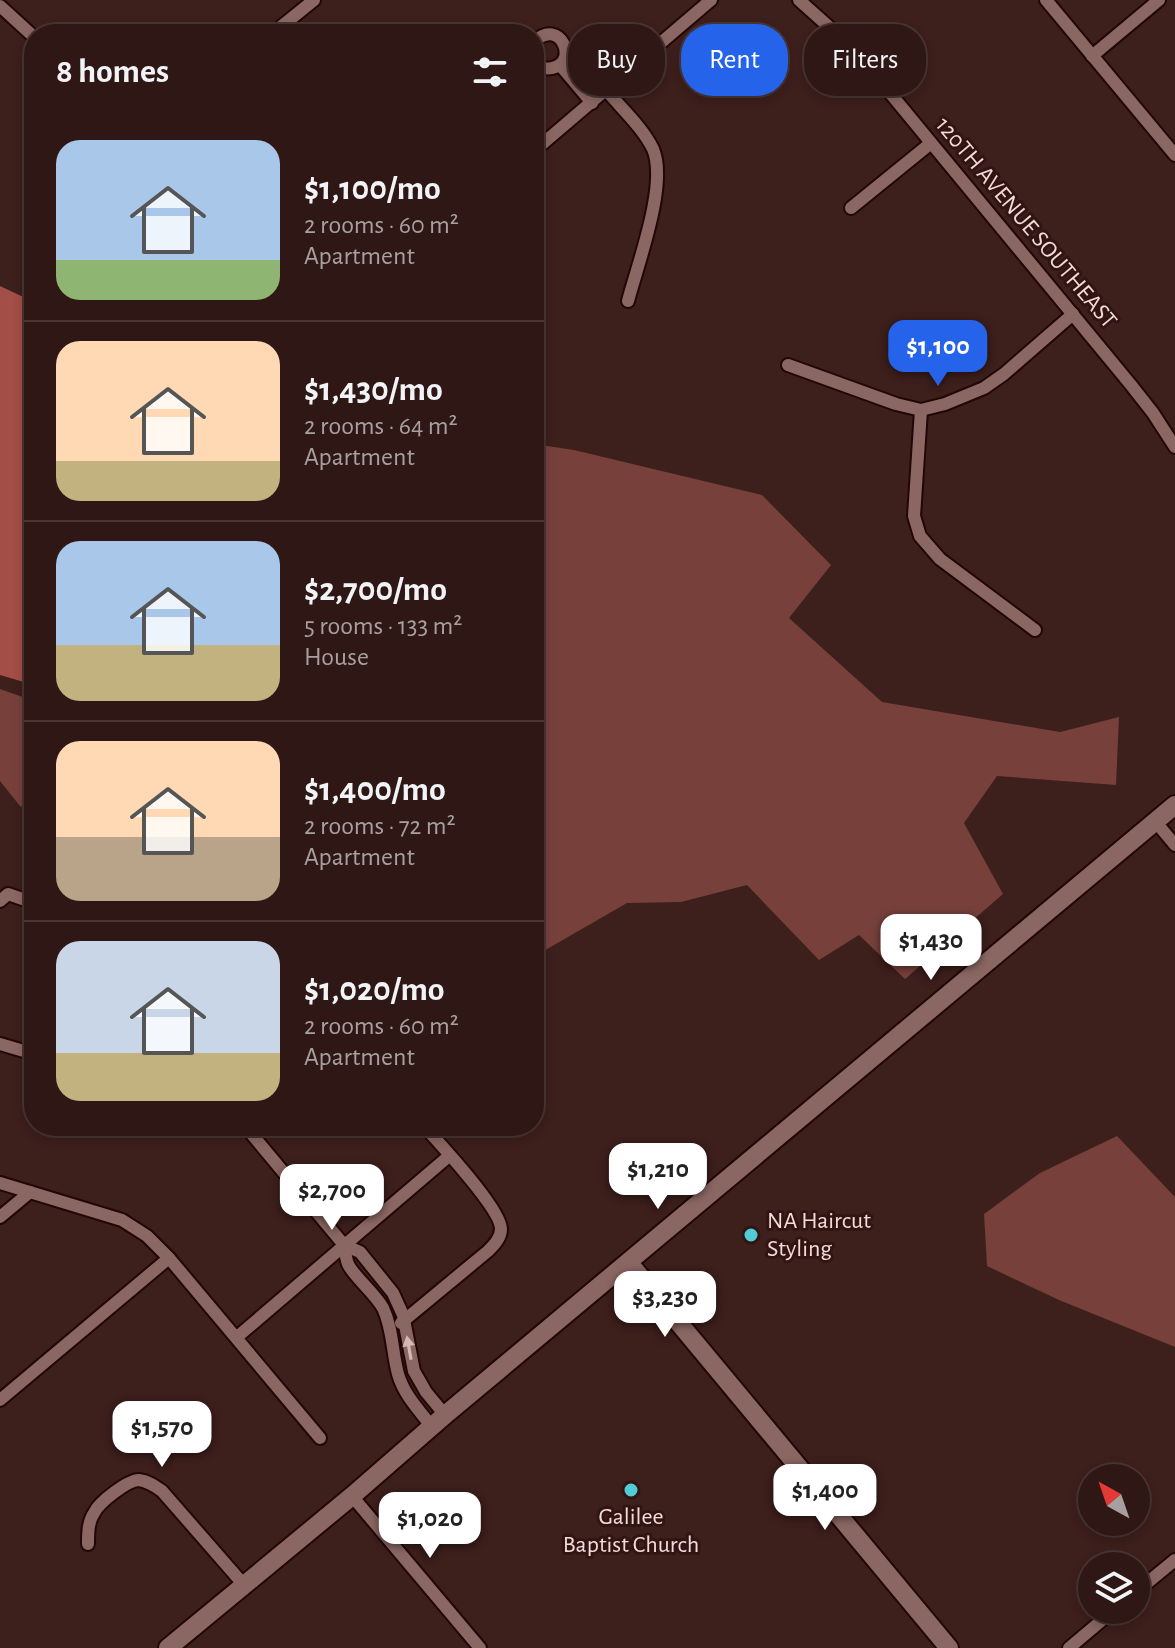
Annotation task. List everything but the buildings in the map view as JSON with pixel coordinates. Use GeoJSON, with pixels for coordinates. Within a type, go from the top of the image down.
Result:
{"type":"FeatureCollection","features":[{"type":"Feature","properties":{"kind":"main road"},"geometry":{"type":"LineString","coordinates":[[168,1648],[1175,805]]}},
{"type":"Feature","properties":{"kind":"main road"},"geometry":{"type":"LineString","coordinates":[[629,1263],[949,1648]]}},
{"type":"Feature","properties":{"kind":"street"},"geometry":{"type":"LineString","coordinates":[[284,24],[314,0]]}},
{"type":"Feature","properties":{"kind":"street"},"geometry":{"type":"LineString","coordinates":[[665,40],[711,0]]}},
{"type":"Feature","properties":{"kind":"street","name":"120TH AVENUE SOUTHEAST"},"geometry":{"type":"LineString","coordinates":[[799,0],[862,59],[1153,413],[1175,447]]}},
{"type":"Feature","properties":{"kind":"street"},"geometry":{"type":"LineString","coordinates":[[1046,0],[1175,155]]}},
{"type":"Feature","properties":{"kind":"street"},"geometry":{"type":"LineString","coordinates":[[1092,56],[1159,0]]}},
{"type":"Feature","properties":{"kind":"street"},"geometry":{"type":"LineString","coordinates":[[0,6],[24,28]]}},
{"type":"Feature","properties":{"kind":"street"},"geometry":{"type":"LineString","coordinates":[[544,35],[558,36],[565,45],[566,56],[560,65],[544,68]]}},
{"type":"Feature","properties":{"kind":"street"},"geometry":{"type":"LineString","coordinates":[[560,65],[592,103]]}},
{"type":"Feature","properties":{"kind":"street"},"geometry":{"type":"LineString","coordinates":[[544,143],[601,96]]}},
{"type":"Feature","properties":{"kind":"street"},"geometry":{"type":"LineString","coordinates":[[611,96],[643,134],[656,163],[656,195],[628,301]]}},
{"type":"Feature","properties":{"kind":"street"},"geometry":{"type":"LineString","coordinates":[[851,208],[931,143]]}},
{"type":"Feature","properties":{"kind":"street"},"geometry":{"type":"LineString","coordinates":[[788,365],[921,410],[984,388],[1073,314]]}},
{"type":"Feature","properties":{"kind":"street"},"geometry":{"type":"LineString","coordinates":[[921,410],[914,516],[920,536],[940,559],[1035,630]]}},
{"type":"Feature","properties":{"kind":"street"},"geometry":{"type":"LineString","coordinates":[[1155,821],[1175,845]]}},
{"type":"Feature","properties":{"kind":"street"},"geometry":{"type":"LineString","coordinates":[[4,898],[24,901]]}},
{"type":"Feature","properties":{"kind":"street"},"geometry":{"type":"LineString","coordinates":[[0,1044],[24,1051]]}},
{"type":"Feature","properties":{"kind":"street"},"geometry":{"type":"LineString","coordinates":[[253,1136],[344,1245],[360,1252],[396,1298],[416,1375],[439,1421]]}},
{"type":"Feature","properties":{"kind":"street"},"geometry":{"type":"LineString","coordinates":[[391,1330],[491,1248],[501,1229],[490,1206],[432,1136]]}},
{"type":"Feature","properties":{"kind":"street"},"geometry":{"type":"LineString","coordinates":[[237,1337],[449,1156]]}},
{"type":"Feature","properties":{"kind":"street"},"geometry":{"type":"LineString","coordinates":[[0,1183],[122,1220],[147,1236],[237,1337],[320,1438]]}},
{"type":"Feature","properties":{"kind":"street"},"geometry":{"type":"LineString","coordinates":[[0,1217],[30,1192]]}},
{"type":"Feature","properties":{"kind":"street"},"geometry":{"type":"LineString","coordinates":[[344,1245],[348,1264],[380,1303],[391,1330],[402,1385],[412,1402],[439,1421]]}},
{"type":"Feature","properties":{"kind":"street"},"geometry":{"type":"LineString","coordinates":[[0,1400],[169,1258]]}},
{"type":"Feature","properties":{"kind":"street"},"geometry":{"type":"LineString","coordinates":[[88,1544],[88,1530],[95,1510],[128,1482],[138,1480],[162,1491],[244,1585]]}},
{"type":"Feature","properties":{"kind":"street"},"geometry":{"type":"LineString","coordinates":[[352,1496],[480,1648]]}},
{"type":"Feature","properties":{"kind":"street"},"geometry":{"type":"LineString","coordinates":[[1150,1581],[1175,1560]]}},
{"type":"Feature","properties":{"kind":"street"},"geometry":{"type":"LineString","coordinates":[[1069,1648],[1097,1624]]}},
{"type":"Feature","properties":{"kind":"shaded area"},"geometry":{"type":"Polygon","coordinates":[[[0,286],[24,297],[24,682],[0,675],[0,286]]]}},
{"type":"Feature","properties":{"kind":"shaded area"},"geometry":{"type":"Polygon","coordinates":[[[544,446],[762,495],[831,565],[789,618],[882,702],[1060,732],[1119,717],[1116,785],[997,776],[964,823],[1003,894],[905,979],[859,935],[819,960],[747,885],[681,902],[627,903],[544,951],[544,446]]]}},
{"type":"Feature","properties":{"kind":"shaded area"},"geometry":{"type":"Polygon","coordinates":[[[0,689],[24,697],[24,807],[0,781],[0,689]]]}},
{"type":"Feature","properties":{"kind":"shaded area"},"geometry":{"type":"Polygon","coordinates":[[[1117,1136],[1175,1197],[1175,1347],[1059,1300],[987,1266],[984,1214],[1040,1173],[1117,1136]]]}},
{"type":"Feature","properties":{"kind":"place","name":"NA Haircut Styling"},"geometry":{"type":"Point","coordinates":[751,1235]}},
{"type":"Feature","properties":{"kind":"place","name":"Galilee Baptist Church"},"geometry":{"type":"Point","coordinates":[631,1490]}}]}
